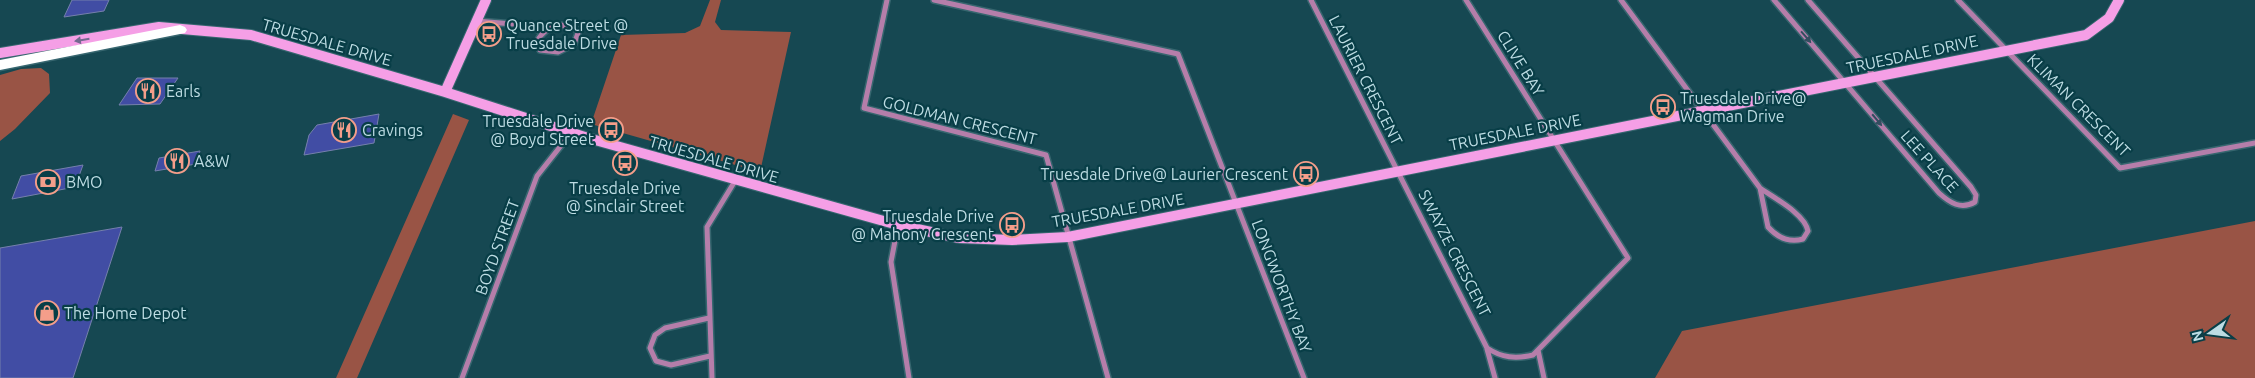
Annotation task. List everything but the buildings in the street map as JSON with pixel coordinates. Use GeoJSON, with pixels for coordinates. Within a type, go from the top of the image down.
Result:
{"type":"FeatureCollection","features":[{"type":"Feature","properties":{"kind":"highway"},"geometry":{"type":"LineString","coordinates":[[0,66],[180,30]]}},
{"type":"Feature","properties":{"kind":"street"},"geometry":{"type":"LineString","coordinates":[[445,92],[486,0]]}},
{"type":"Feature","properties":{"kind":"street","name":"GOLDMAN CRESCENT"},"geometry":{"type":"LineString","coordinates":[[887,0],[864,108],[1046,155],[1068,237]]}},
{"type":"Feature","properties":{"kind":"street"},"geometry":{"type":"LineString","coordinates":[[934,0],[1178,54],[1236,203]]}},
{"type":"Feature","properties":{"kind":"street","name":"LAURIER CRESCENT"},"geometry":{"type":"LineString","coordinates":[[1311,0],[1398,171]]}},
{"type":"Feature","properties":{"kind":"street","name":"CLIVE BAY"},"geometry":{"type":"LineString","coordinates":[[1466,0],[1554,140]]}},
{"type":"Feature","properties":{"kind":"street"},"geometry":{"type":"LineString","coordinates":[[1622,0],[1760,188],[1804,221],[1808,231],[1803,238],[1792,241],[1772,232],[1768,227],[1760,188]]}},
{"type":"Feature","properties":{"kind":"street"},"geometry":{"type":"LineString","coordinates":[[1774,0],[1846,83]]}},
{"type":"Feature","properties":{"kind":"street"},"geometry":{"type":"LineString","coordinates":[[1808,0],[1874,77]]}},
{"type":"Feature","properties":{"kind":"street"},"geometry":{"type":"LineString","coordinates":[[1958,0],[2007,50]]}},
{"type":"Feature","properties":{"kind":"street","name":"TRUESDALE DRIVE"},"geometry":{"type":"LineString","coordinates":[[0,53],[159,27],[251,35],[735,181],[898,225],[959,238],[1012,240],[1068,237],[2086,35],[2109,18],[2119,0]]}},
{"type":"Feature","properties":{"kind":"street"},"geometry":{"type":"LineString","coordinates":[[476,21],[527,25],[543,32]]}},
{"type":"Feature","properties":{"kind":"street"},"geometry":{"type":"LineString","coordinates":[[567,25],[576,29],[578,37],[572,46],[566,50],[552,53],[540,50],[538,46],[539,37],[543,32],[555,26],[567,25]]}},
{"type":"Feature","properties":{"kind":"street","name":"KLIMAN CRESCENT"},"geometry":{"type":"LineString","coordinates":[[2007,50],[2120,168],[2255,143]]}},
{"type":"Feature","properties":{"kind":"street","name":"LEE PLACE"},"geometry":{"type":"LineString","coordinates":[[1846,83],[1947,201],[1958,206],[1969,206],[1975,202],[1976,195],[1971,187],[1874,77]]}},
{"type":"Feature","properties":{"kind":"street","name":"BOYD STREET"},"geometry":{"type":"LineString","coordinates":[[462,378],[537,176],[571,132]]}},
{"type":"Feature","properties":{"kind":"street"},"geometry":{"type":"LineString","coordinates":[[1487,348],[1498,355],[1510,358],[1533,355],[1628,258],[1554,140]]}},
{"type":"Feature","properties":{"kind":"street","name":"SWAYZE CRESCENT"},"geometry":{"type":"LineString","coordinates":[[1398,171],[1487,348],[1495,378]]}},
{"type":"Feature","properties":{"kind":"street"},"geometry":{"type":"LineString","coordinates":[[712,378],[707,227],[735,181]]}},
{"type":"Feature","properties":{"kind":"street","name":"LONGWORTHY BAY"},"geometry":{"type":"LineString","coordinates":[[1236,203],[1304,378]]}},
{"type":"Feature","properties":{"kind":"street"},"geometry":{"type":"LineString","coordinates":[[898,225],[891,262],[909,378]]}},
{"type":"Feature","properties":{"kind":"street"},"geometry":{"type":"LineString","coordinates":[[1068,237],[1108,378]]}},
{"type":"Feature","properties":{"kind":"street"},"geometry":{"type":"LineString","coordinates":[[709,318],[664,328],[655,335],[650,348],[656,360],[671,365],[710,356]]}},
{"type":"Feature","properties":{"kind":"street"},"geometry":{"type":"LineString","coordinates":[[1538,350],[1544,378]]}},
{"type":"Feature","properties":{"kind":"shaded area"},"geometry":{"type":"Polygon","coordinates":[[[710,0],[721,0],[715,22],[721,30],[791,32],[760,172],[591,124],[621,35],[685,33],[700,26],[710,0]]]}},
{"type":"Feature","properties":{"kind":"shaded area"},"geometry":{"type":"Polygon","coordinates":[[[41,68],[49,74],[50,93],[15,129],[0,141],[0,75],[21,69],[41,68]]]}},
{"type":"Feature","properties":{"kind":"shaded area"},"geometry":{"type":"Polygon","coordinates":[[[453,114],[469,120],[357,378],[336,378],[453,114]]]}},
{"type":"Feature","properties":{"kind":"shaded area"},"geometry":{"type":"Polygon","coordinates":[[[2255,221],[2255,378],[1655,378],[1682,331],[2255,221]]]}},
{"type":"Feature","properties":{"kind":"place","name":"Quance Street @ Truesdale Drive"},"geometry":{"type":"Point","coordinates":[489,34]}},
{"type":"Feature","properties":{"kind":"place","name":"Earls"},"geometry":{"type":"Point","coordinates":[148,91]}},
{"type":"Feature","properties":{"kind":"place","name":"Truesdale Drive@ Wagman Drive"},"geometry":{"type":"Point","coordinates":[1663,107]}},
{"type":"Feature","properties":{"kind":"place","name":"Cravings"},"geometry":{"type":"Point","coordinates":[344,130]}},
{"type":"Feature","properties":{"kind":"place","name":"Truesdale Drive @ Boyd Street"},"geometry":{"type":"Point","coordinates":[611,130]}},
{"type":"Feature","properties":{"kind":"place","name":"A&W"},"geometry":{"type":"Point","coordinates":[177,161]}},
{"type":"Feature","properties":{"kind":"place","name":"Truesdale Drive @ Sinclair Street"},"geometry":{"type":"Point","coordinates":[625,163]}},
{"type":"Feature","properties":{"kind":"place","name":"Truesdale Drive@ Laurier Crescent"},"geometry":{"type":"Point","coordinates":[1306,174]}},
{"type":"Feature","properties":{"kind":"place","name":"BMO"},"geometry":{"type":"Point","coordinates":[48,182]}},
{"type":"Feature","properties":{"kind":"place","name":"Truesdale Drive @ Mahony Crescent"},"geometry":{"type":"Point","coordinates":[1012,225]}},
{"type":"Feature","properties":{"kind":"place","name":"The Home Depot"},"geometry":{"type":"Point","coordinates":[47,313]}}]}
